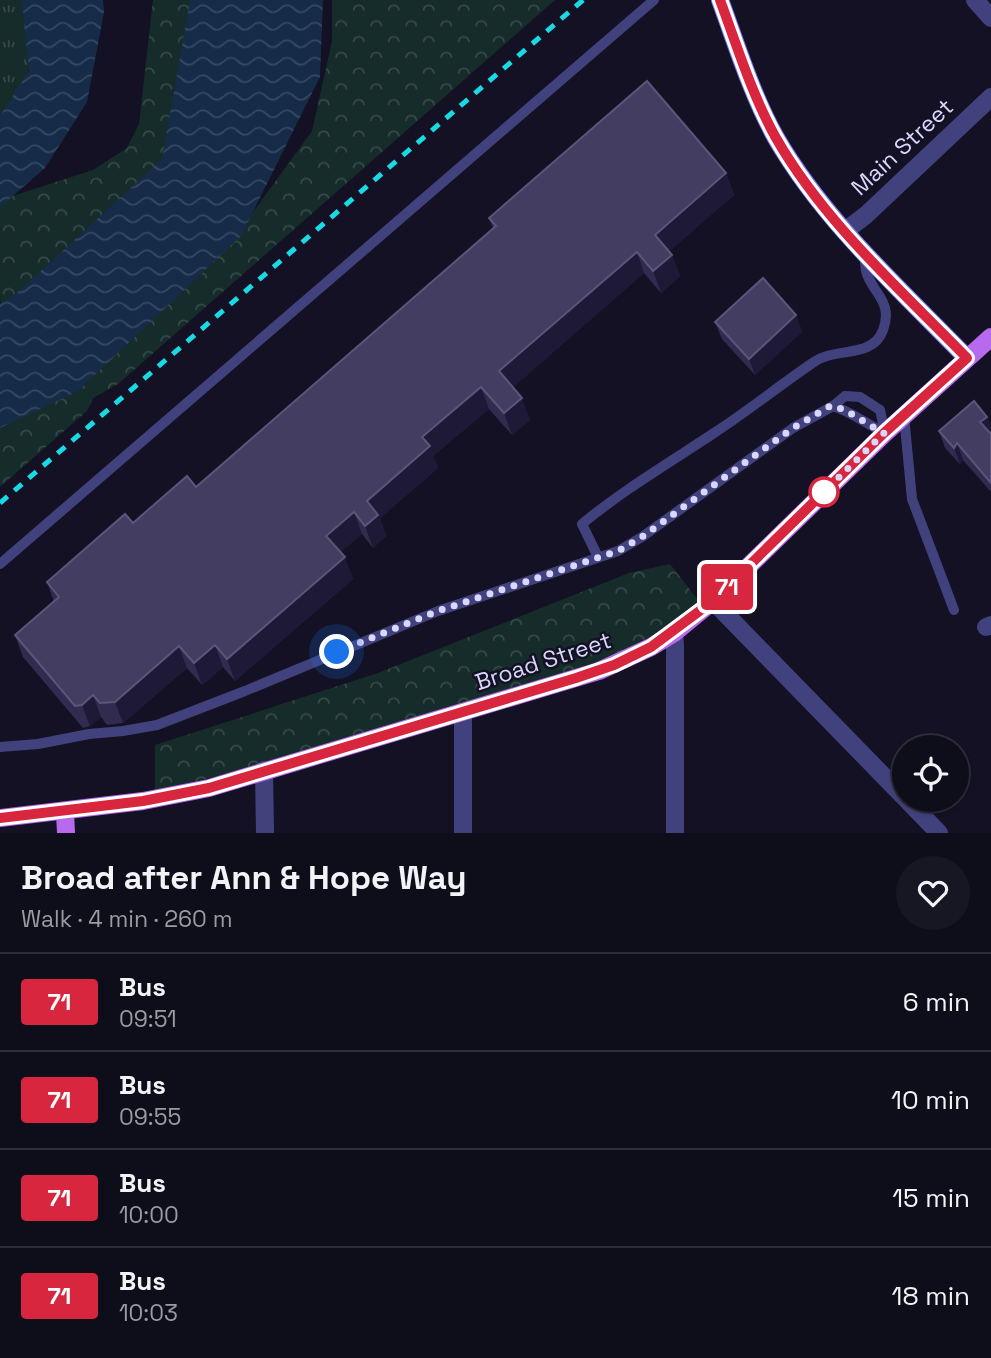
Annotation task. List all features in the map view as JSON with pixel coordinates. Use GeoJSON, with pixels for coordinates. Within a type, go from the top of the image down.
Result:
{"type":"FeatureCollection","features":[{"type":"Feature","properties":{"kind":"main road"},"geometry":{"type":"LineString","coordinates":[[720,0],[747,71],[776,137],[790,160],[845,231],[967,358]]}},
{"type":"Feature","properties":{"kind":"main road","name":"Broad Street"},"geometry":{"type":"LineString","coordinates":[[0,818],[65,812],[209,788],[599,671],[640,653],[674,632],[713,601],[884,433],[991,337]]}},
{"type":"Feature","properties":{"kind":"main road"},"geometry":{"type":"LineString","coordinates":[[65,812],[66,833]]}},
{"type":"Feature","properties":{"kind":"street"},"geometry":{"type":"LineString","coordinates":[[975,0],[991,18]]}},
{"type":"Feature","properties":{"kind":"street","name":"Main Street"},"geometry":{"type":"LineString","coordinates":[[845,231],[866,215],[991,97]]}},
{"type":"Feature","properties":{"kind":"street"},"geometry":{"type":"LineString","coordinates":[[713,601],[892,785]]}},
{"type":"Feature","properties":{"kind":"street"},"geometry":{"type":"LineString","coordinates":[[674,632],[675,833]]}},
{"type":"Feature","properties":{"kind":"street"},"geometry":{"type":"LineString","coordinates":[[463,713],[463,833]]}},
{"type":"Feature","properties":{"kind":"street"},"geometry":{"type":"LineString","coordinates":[[264,770],[265,833]]}},
{"type":"Feature","properties":{"kind":"street"},"geometry":{"type":"LineString","coordinates":[[919,812],[939,833]]}},
{"type":"Feature","properties":{"kind":"lane"},"geometry":{"type":"LineString","coordinates":[[0,564],[654,0]]}},
{"type":"Feature","properties":{"kind":"lane"},"geometry":{"type":"LineString","coordinates":[[598,557],[582,524],[614,497],[713,434],[816,360],[874,344],[883,332],[886,315],[883,301],[866,274],[864,251]]}},
{"type":"Feature","properties":{"kind":"lane"},"geometry":{"type":"LineString","coordinates":[[0,747],[37,744],[157,725],[438,611],[618,551],[642,537],[793,428],[845,396],[852,395],[870,402],[880,410],[884,433]]}},
{"type":"Feature","properties":{"kind":"lane"},"geometry":{"type":"LineString","coordinates":[[832,405],[853,412],[884,433]]}},
{"type":"Feature","properties":{"kind":"lane"},"geometry":{"type":"LineString","coordinates":[[904,416],[912,499],[954,610]]}},
{"type":"Feature","properties":{"kind":"green space"},"geometry":{"type":"Polygon","coordinates":[[[0,0],[23,0],[28,28],[33,38],[26,89],[9,110],[0,116],[0,0]]]}},
{"type":"Feature","properties":{"kind":"green space"},"geometry":{"type":"Polygon","coordinates":[[[153,0],[215,0],[183,150],[2,318],[0,200],[93,170],[127,148],[139,124],[153,0]]]}},
{"type":"Feature","properties":{"kind":"green space"},"geometry":{"type":"Polygon","coordinates":[[[332,0],[555,0],[118,384],[93,398],[87,411],[0,487],[0,428],[243,226],[312,131],[332,41],[332,0]]]}},
{"type":"Feature","properties":{"kind":"green space"},"geometry":{"type":"Polygon","coordinates":[[[670,564],[698,600],[695,605],[662,631],[599,662],[255,768],[155,790],[155,745],[378,673],[629,573],[670,564]]]}},
{"type":"Feature","properties":{"kind":"water"},"geometry":{"type":"Polygon","coordinates":[[[22,0],[103,0],[104,12],[87,102],[45,168],[0,207],[0,116],[29,71],[22,0]]]}},
{"type":"Feature","properties":{"kind":"water"},"geometry":{"type":"Polygon","coordinates":[[[190,0],[323,0],[320,77],[241,236],[78,391],[0,428],[0,304],[18,292],[162,159],[190,0]]]}},
{"type":"Feature","properties":{"kind":"building"},"geometry":{"type":"Polygon","coordinates":[[[647,81],[726,173],[655,235],[672,255],[653,271],[637,252],[499,371],[522,398],[504,413],[481,387],[422,437],[430,446],[367,501],[378,515],[365,526],[354,512],[326,536],[345,557],[227,659],[215,645],[194,663],[179,646],[115,702],[100,703],[93,695],[82,705],[75,706],[15,635],[59,597],[47,582],[125,514],[133,523],[187,476],[196,487],[496,226],[489,218],[647,81]]]}},
{"type":"Feature","properties":{"kind":"building"},"geometry":{"type":"Polygon","coordinates":[[[763,278],[796,315],[749,359],[715,322],[763,278]]]}},
{"type":"Feature","properties":{"kind":"building"},"geometry":{"type":"Polygon","coordinates":[[[974,401],[987,417],[980,422],[991,434],[991,483],[957,443],[954,448],[939,431],[974,401]]]}},
{"type":"Feature","properties":{"kind":"railway"},"geometry":{"type":"LineString","coordinates":[[0,503],[583,0]]}},
{"type":"Feature","properties":{"kind":"bus line","name":"71"},"geometry":{"type":"LineString","coordinates":[[0,818],[143,801],[209,788],[389,736],[599,671],[629,658],[674,632],[713,601],[884,433],[967,358],[845,231],[790,160],[766,120],[720,0]]}},
{"type":"Feature","properties":{"kind":"route"},"geometry":{"type":"LineString","coordinates":[[337,652],[438,611],[618,551],[642,537],[793,428],[832,405],[853,412],[884,433],[824,492]]}}]}
